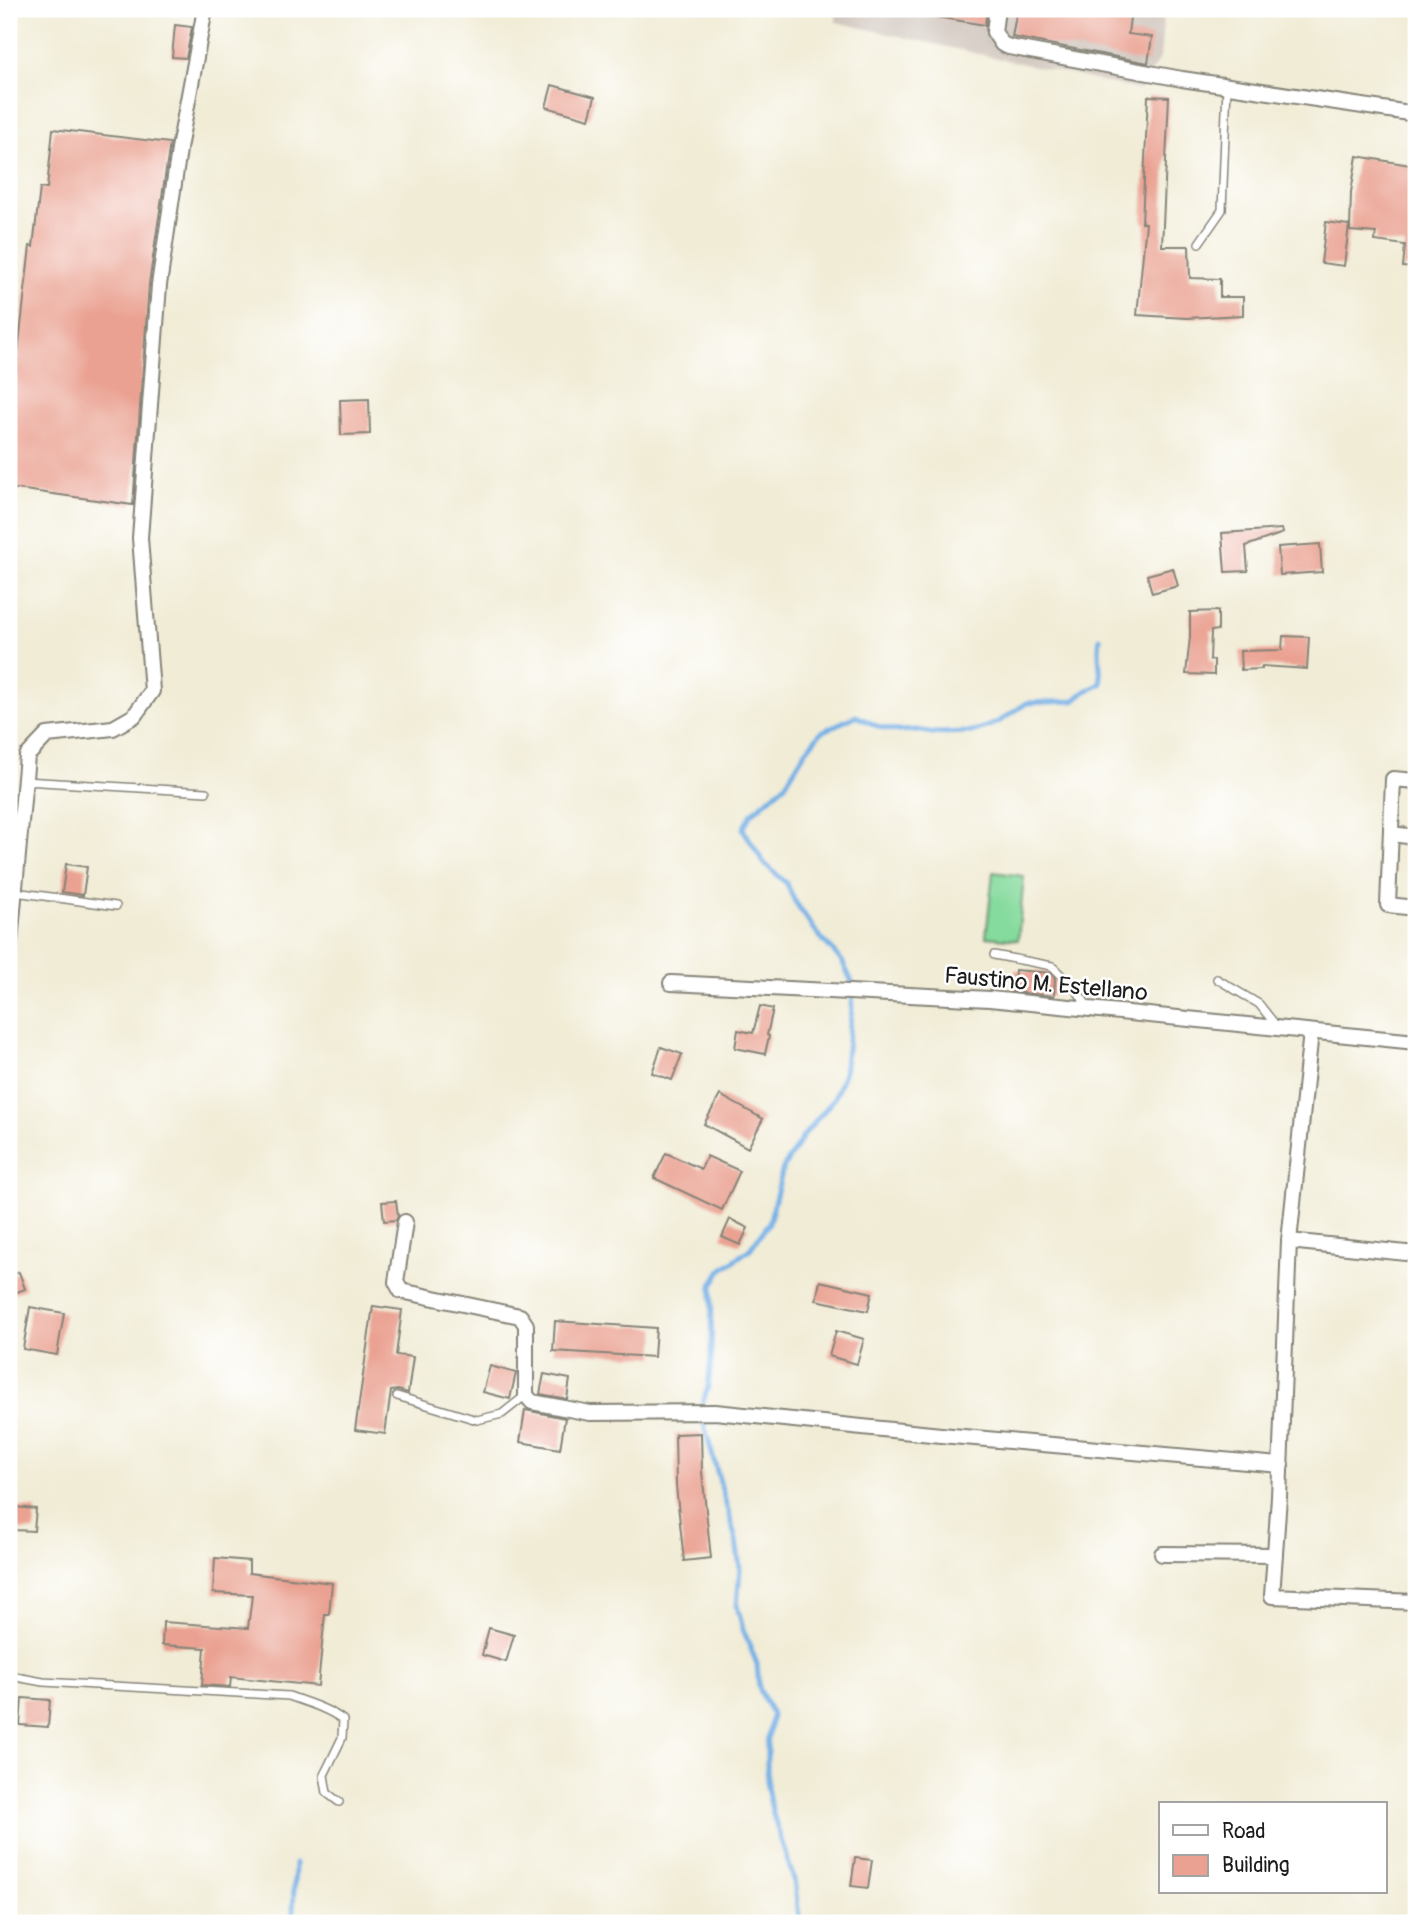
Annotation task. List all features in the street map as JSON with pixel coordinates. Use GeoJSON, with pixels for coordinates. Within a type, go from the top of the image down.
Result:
{"type":"FeatureCollection","features":[{"type":"Feature","properties":{"kind":"street"},"geometry":{"type":"LineString","coordinates":[[9,953],[27,756],[47,735],[113,728],[134,716],[152,691],[140,538],[159,285],[180,142],[205,9]]}},
{"type":"Feature","properties":{"kind":"street"},"geometry":{"type":"LineString","coordinates":[[998,9],[994,32],[1002,44],[1009,47],[1227,86],[1416,114]]}},
{"type":"Feature","properties":{"kind":"street"},"geometry":{"type":"LineString","coordinates":[[1416,781],[1393,779],[1388,905],[1416,908]]}},
{"type":"Feature","properties":{"kind":"street"},"geometry":{"type":"LineString","coordinates":[[1391,834],[1416,837]]}},
{"type":"Feature","properties":{"kind":"street","name":"Faustino M. Estellano"},"geometry":{"type":"LineString","coordinates":[[671,983],[990,999],[1416,1042]]}},
{"type":"Feature","properties":{"kind":"street"},"geometry":{"type":"LineString","coordinates":[[1311,1031],[1289,1241],[1281,1465],[1272,1596],[1416,1602]]}},
{"type":"Feature","properties":{"kind":"street"},"geometry":{"type":"LineString","coordinates":[[405,1222],[396,1282],[401,1291],[520,1316],[526,1325],[526,1395],[532,1402],[590,1413],[715,1412],[1281,1465]]}},
{"type":"Feature","properties":{"kind":"street"},"geometry":{"type":"LineString","coordinates":[[1289,1241],[1416,1254]]}},
{"type":"Feature","properties":{"kind":"street"},"geometry":{"type":"LineString","coordinates":[[1162,1554],[1275,1555]]}},
{"type":"Feature","properties":{"kind":"lane"},"geometry":{"type":"LineString","coordinates":[[1199,243],[1222,209],[1227,86]]}},
{"type":"Feature","properties":{"kind":"lane"},"geometry":{"type":"LineString","coordinates":[[24,781],[206,792]]}},
{"type":"Feature","properties":{"kind":"lane"},"geometry":{"type":"LineString","coordinates":[[14,892],[116,906]]}},
{"type":"Feature","properties":{"kind":"lane"},"geometry":{"type":"LineString","coordinates":[[994,955],[1052,966],[1077,991],[1090,1009]]}},
{"type":"Feature","properties":{"kind":"lane"},"geometry":{"type":"LineString","coordinates":[[1217,979],[1259,1004],[1278,1028]]}},
{"type":"Feature","properties":{"kind":"lane"},"geometry":{"type":"LineString","coordinates":[[397,1396],[477,1420],[502,1414],[526,1395]]}},
{"type":"Feature","properties":{"kind":"lane"},"geometry":{"type":"LineString","coordinates":[[9,1673],[43,1682],[289,1696],[325,1710],[343,1720],[342,1738],[324,1775],[327,1793],[339,1802]]}},
{"type":"Feature","properties":{"kind":"shaded area"},"geometry":{"type":"Polygon","coordinates":[[[836,9],[1164,9],[1160,58],[1140,90],[836,22],[836,9]]]}},
{"type":"Feature","properties":{"kind":"green space"},"geometry":{"type":"Polygon","coordinates":[[[993,872],[1024,876],[1018,940],[986,937],[993,872]]]}},
{"type":"Feature","properties":{"kind":"building"},"geometry":{"type":"Polygon","coordinates":[[[930,9],[987,9],[985,25],[930,16],[930,9]]]}},
{"type":"Feature","properties":{"kind":"building"},"geometry":{"type":"Polygon","coordinates":[[[1017,9],[1131,9],[1128,34],[1152,37],[1148,63],[1012,37],[1017,9]]]}},
{"type":"Feature","properties":{"kind":"building"},"geometry":{"type":"Polygon","coordinates":[[[175,25],[192,27],[186,58],[172,57],[175,25]]]}},
{"type":"Feature","properties":{"kind":"building"},"geometry":{"type":"Polygon","coordinates":[[[552,85],[595,97],[589,119],[546,107],[552,85]]]}},
{"type":"Feature","properties":{"kind":"building"},"geometry":{"type":"Polygon","coordinates":[[[1148,96],[1169,97],[1162,246],[1189,246],[1190,278],[1220,279],[1220,297],[1243,297],[1243,315],[1186,318],[1137,315],[1146,223],[1142,223],[1148,96]]]}},
{"type":"Feature","properties":{"kind":"building"},"geometry":{"type":"Polygon","coordinates":[[[53,129],[170,143],[149,284],[133,505],[9,488],[9,370],[16,370],[30,246],[33,247],[40,188],[47,188],[53,129]]]}},
{"type":"Feature","properties":{"kind":"building"},"geometry":{"type":"Polygon","coordinates":[[[1357,156],[1416,166],[1416,268],[1403,267],[1405,245],[1375,241],[1376,233],[1350,231],[1351,192],[1357,156]]]}},
{"type":"Feature","properties":{"kind":"building"},"geometry":{"type":"Polygon","coordinates":[[[1326,222],[1349,225],[1344,266],[1321,263],[1326,222]]]}},
{"type":"Feature","properties":{"kind":"building"},"geometry":{"type":"Polygon","coordinates":[[[369,399],[370,434],[341,435],[340,400],[369,399]]]}},
{"type":"Feature","properties":{"kind":"building"},"geometry":{"type":"Polygon","coordinates":[[[1282,529],[1283,533],[1246,546],[1248,571],[1225,572],[1222,533],[1282,529]]]}},
{"type":"Feature","properties":{"kind":"building"},"geometry":{"type":"Polygon","coordinates":[[[1320,544],[1322,572],[1280,575],[1278,547],[1320,544]]]}},
{"type":"Feature","properties":{"kind":"building"},"geometry":{"type":"Polygon","coordinates":[[[1173,568],[1178,586],[1152,593],[1147,575],[1173,568]]]}},
{"type":"Feature","properties":{"kind":"building"},"geometry":{"type":"Polygon","coordinates":[[[1218,611],[1218,630],[1211,631],[1210,660],[1214,660],[1214,675],[1186,674],[1190,612],[1218,611]]]}},
{"type":"Feature","properties":{"kind":"building"},"geometry":{"type":"Polygon","coordinates":[[[1283,636],[1309,637],[1307,669],[1262,666],[1262,669],[1241,670],[1240,651],[1282,650],[1283,636]]]}},
{"type":"Feature","properties":{"kind":"building"},"geometry":{"type":"Polygon","coordinates":[[[66,864],[87,867],[83,895],[62,892],[66,864]]]}},
{"type":"Feature","properties":{"kind":"building"},"geometry":{"type":"Polygon","coordinates":[[[1015,970],[1051,973],[1055,978],[1054,996],[1013,992],[1015,970]]]}},
{"type":"Feature","properties":{"kind":"building"},"geometry":{"type":"Polygon","coordinates":[[[760,1006],[773,1009],[765,1054],[735,1048],[738,1030],[753,1033],[760,1006]]]}},
{"type":"Feature","properties":{"kind":"building"},"geometry":{"type":"Polygon","coordinates":[[[661,1047],[682,1054],[672,1080],[652,1073],[661,1047]]]}},
{"type":"Feature","properties":{"kind":"building"},"geometry":{"type":"Polygon","coordinates":[[[720,1095],[763,1119],[748,1148],[704,1124],[720,1095]]]}},
{"type":"Feature","properties":{"kind":"building"},"geometry":{"type":"Polygon","coordinates":[[[666,1153],[701,1169],[707,1156],[740,1171],[722,1210],[654,1178],[666,1153]]]}},
{"type":"Feature","properties":{"kind":"building"},"geometry":{"type":"Polygon","coordinates":[[[396,1201],[396,1220],[384,1221],[382,1202],[396,1201]]]}},
{"type":"Feature","properties":{"kind":"building"},"geometry":{"type":"Polygon","coordinates":[[[730,1219],[748,1228],[740,1245],[722,1237],[730,1219]]]}},
{"type":"Feature","properties":{"kind":"building"},"geometry":{"type":"Polygon","coordinates":[[[19,1272],[25,1289],[9,1295],[9,1276],[19,1272]]]}},
{"type":"Feature","properties":{"kind":"building"},"geometry":{"type":"Polygon","coordinates":[[[820,1281],[872,1293],[868,1311],[816,1300],[820,1281]]]}},
{"type":"Feature","properties":{"kind":"building"},"geometry":{"type":"Polygon","coordinates":[[[373,1306],[402,1310],[396,1355],[413,1357],[408,1393],[391,1391],[385,1434],[355,1430],[373,1306]]]}},
{"type":"Feature","properties":{"kind":"building"},"geometry":{"type":"Polygon","coordinates":[[[30,1307],[64,1313],[57,1355],[23,1349],[30,1307]]]}},
{"type":"Feature","properties":{"kind":"building"},"geometry":{"type":"Polygon","coordinates":[[[555,1321],[656,1328],[654,1357],[553,1351],[555,1321]]]}},
{"type":"Feature","properties":{"kind":"building"},"geometry":{"type":"Polygon","coordinates":[[[836,1331],[864,1339],[857,1364],[829,1356],[836,1331]]]}},
{"type":"Feature","properties":{"kind":"building"},"geometry":{"type":"Polygon","coordinates":[[[490,1366],[516,1373],[510,1399],[483,1392],[490,1366]]]}},
{"type":"Feature","properties":{"kind":"building"},"geometry":{"type":"Polygon","coordinates":[[[544,1374],[570,1379],[567,1399],[540,1394],[544,1374]]]}},
{"type":"Feature","properties":{"kind":"building"},"geometry":{"type":"Polygon","coordinates":[[[525,1410],[565,1418],[560,1449],[520,1442],[525,1410]]]}},
{"type":"Feature","properties":{"kind":"building"},"geometry":{"type":"Polygon","coordinates":[[[701,1433],[702,1472],[711,1558],[684,1561],[676,1486],[675,1434],[701,1433]]]}},
{"type":"Feature","properties":{"kind":"building"},"geometry":{"type":"Polygon","coordinates":[[[15,1507],[36,1509],[34,1531],[14,1530],[15,1507]]]}},
{"type":"Feature","properties":{"kind":"building"},"geometry":{"type":"Polygon","coordinates":[[[215,1558],[249,1561],[249,1573],[332,1583],[329,1614],[325,1614],[318,1686],[231,1677],[230,1687],[202,1685],[205,1648],[162,1645],[163,1622],[248,1628],[252,1595],[213,1593],[215,1558]]]}},
{"type":"Feature","properties":{"kind":"building"},"geometry":{"type":"Polygon","coordinates":[[[489,1628],[514,1635],[506,1662],[482,1655],[489,1628]]]}},
{"type":"Feature","properties":{"kind":"building"},"geometry":{"type":"Polygon","coordinates":[[[22,1698],[50,1700],[48,1727],[20,1725],[22,1698]]]}},
{"type":"Feature","properties":{"kind":"building"},"geometry":{"type":"Polygon","coordinates":[[[855,1858],[872,1860],[868,1888],[851,1886],[855,1858]]]}},
{"type":"Feature","properties":{"kind":"waterway"},"geometry":{"type":"LineString","coordinates":[[703,1402],[708,1387],[711,1360],[712,1285],[720,1271],[750,1249],[769,1223],[783,1168],[804,1135],[834,1099],[844,1073],[852,1008],[853,984],[842,961],[816,932],[794,900],[787,884],[764,863],[743,829],[751,814],[785,785],[821,732],[856,716],[879,727],[898,731],[972,732],[997,723],[1027,703],[1074,701],[1101,684],[1100,638]]}},
{"type":"Feature","properties":{"kind":"waterway"},"geometry":{"type":"LineString","coordinates":[[703,1421],[736,1540],[740,1569],[737,1606],[757,1664],[759,1688],[772,1715],[767,1744],[767,1788],[794,1880],[800,1923]]}},
{"type":"Feature","properties":{"kind":"waterway"},"geometry":{"type":"LineString","coordinates":[[289,1923],[293,1912],[295,1864]]}}]}
